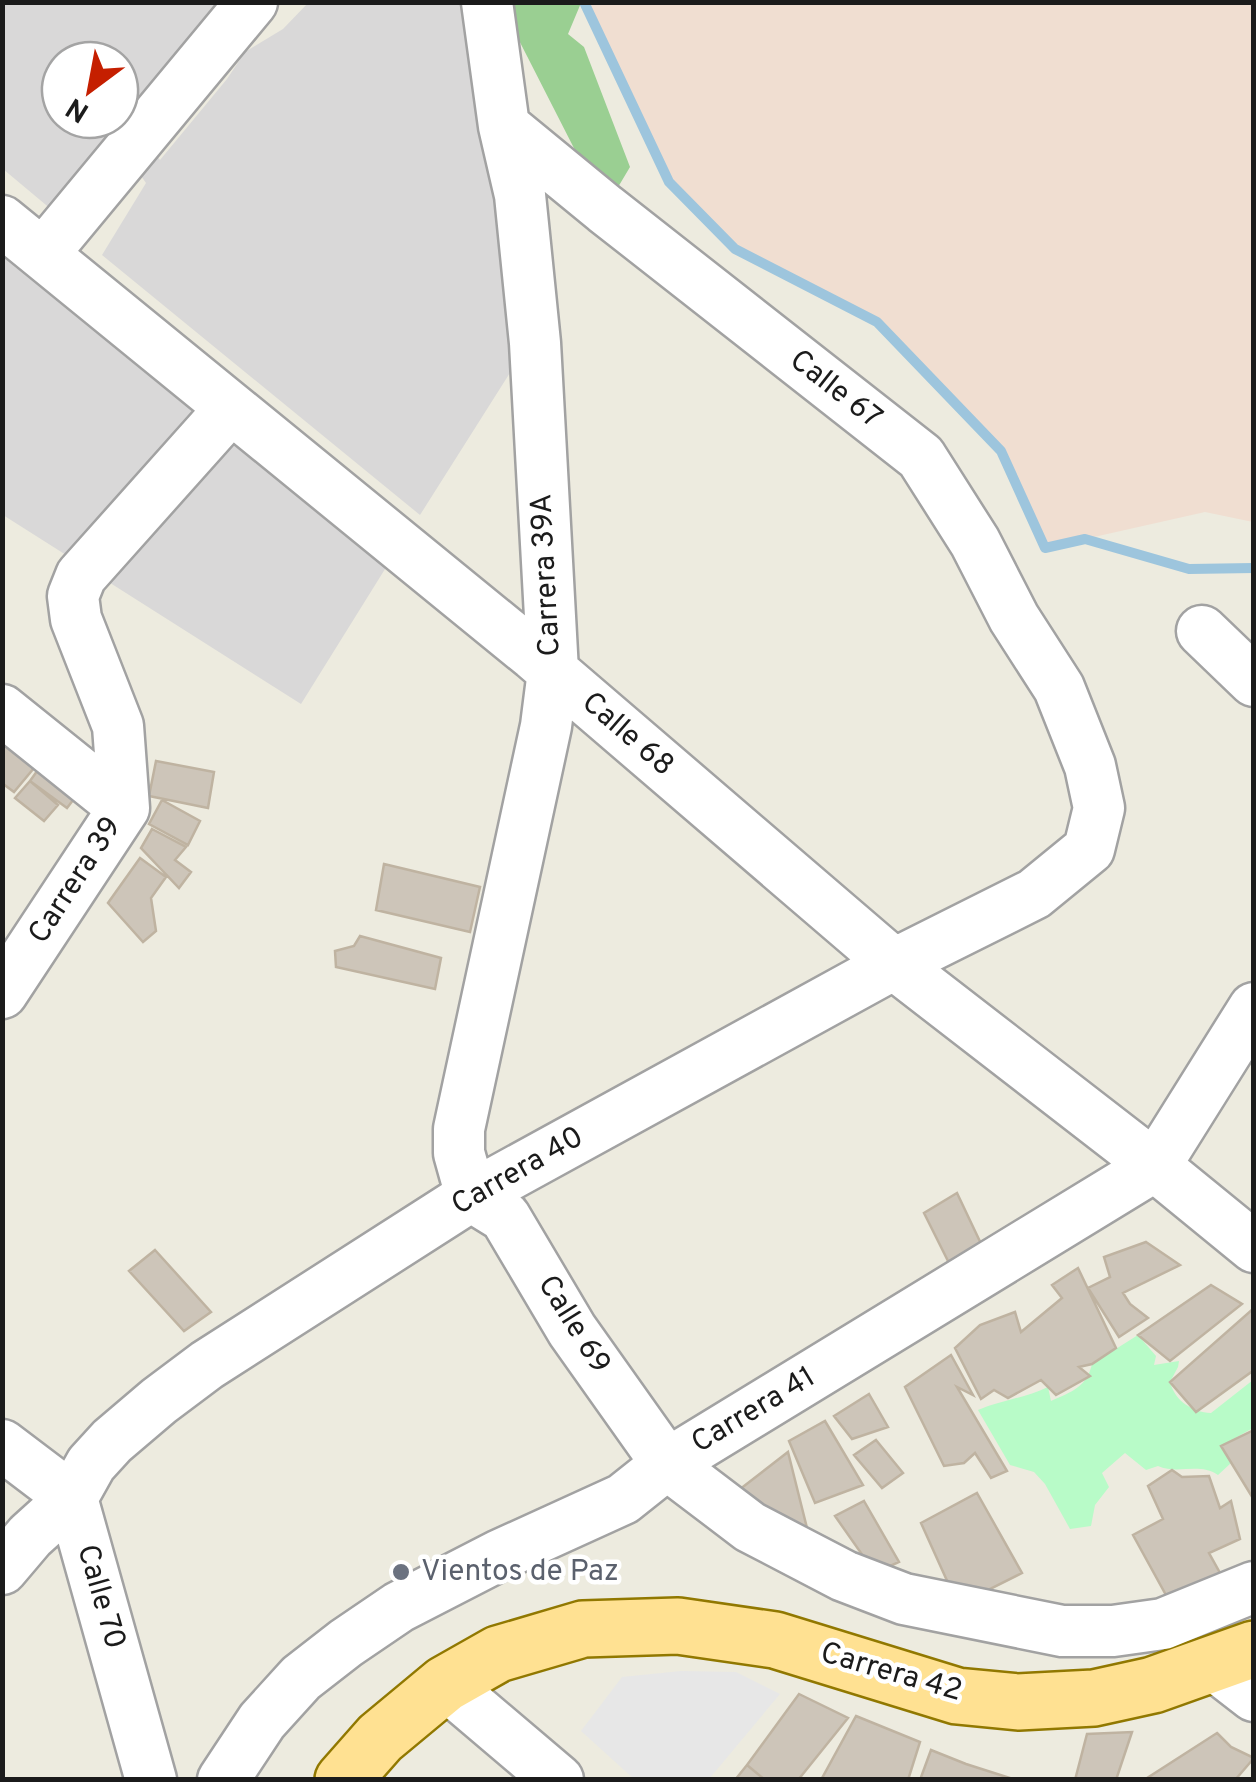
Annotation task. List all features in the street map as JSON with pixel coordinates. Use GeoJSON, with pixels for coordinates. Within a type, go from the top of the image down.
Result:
{"type":"FeatureCollection","features":[{"type":"Feature","properties":{"kind":"main road","name":"Carrera 42"},"geometry":{"type":"LineString","coordinates":[[445,1684],[498,1654],[582,1629],[678,1626],[775,1640],[957,1696],[1018,1702],[1094,1698],[1240,1670]]}},
{"type":"Feature","properties":{"kind":"main road"},"geometry":{"type":"LineString","coordinates":[[343,1780],[380,1738],[445,1684]]}},
{"type":"Feature","properties":{"kind":"street"},"geometry":{"type":"LineString","coordinates":[[43,254],[252,2]]}},
{"type":"Feature","properties":{"kind":"street"},"geometry":{"type":"LineString","coordinates":[[487,2],[504,126]]}},
{"type":"Feature","properties":{"kind":"street","name":"Carrera 39A"},"geometry":{"type":"LineString","coordinates":[[471,1196],[459,1152],[459,1129],[546,726],[553,671],[535,343],[520,195],[504,126]]}},
{"type":"Feature","properties":{"kind":"street","name":"Calle 67"},"geometry":{"type":"LineString","coordinates":[[504,126],[921,457],[975,542],[1014,618],[1058,688],[1090,766],[1099,808],[1089,849]]}},
{"type":"Feature","properties":{"kind":"street","name":"Calle 68"},"geometry":{"type":"LineString","coordinates":[[2,221],[553,671],[894,964],[1254,1247]]}},
{"type":"Feature","properties":{"kind":"street","name":"Carrera 39"},"geometry":{"type":"LineString","coordinates":[[2,993],[124,808],[118,726],[76,618],[73,596],[80,576],[231,408]]}},
{"type":"Feature","properties":{"kind":"street"},"geometry":{"type":"LineString","coordinates":[[1202,631],[1254,681]]}},
{"type":"Feature","properties":{"kind":"street"},"geometry":{"type":"LineString","coordinates":[[2,710],[124,808]]}},
{"type":"Feature","properties":{"kind":"street","name":"Carrera 40"},"geometry":{"type":"LineString","coordinates":[[2,1569],[30,1536],[72,1498],[91,1464],[112,1441],[207,1365],[471,1196],[894,964],[1034,894],[1089,849]]}},
{"type":"Feature","properties":{"kind":"street","name":"Carrera 41"},"geometry":{"type":"LineString","coordinates":[[222,1780],[262,1721],[300,1678],[400,1607],[500,1555],[624,1499],[667,1464],[1155,1166],[1254,1008]]}},
{"type":"Feature","properties":{"kind":"street","name":"Calle 69"},"geometry":{"type":"LineString","coordinates":[[471,1196],[505,1217],[572,1330],[667,1464],[750,1527],[844,1576],[904,1599],[1062,1631],[1113,1631],[1163,1624],[1254,1588]]}},
{"type":"Feature","properties":{"kind":"street"},"geometry":{"type":"LineString","coordinates":[[2,1445],[72,1498]]}},
{"type":"Feature","properties":{"kind":"street","name":"Calle 70"},"geometry":{"type":"LineString","coordinates":[[72,1498],[151,1780]]}},
{"type":"Feature","properties":{"kind":"street"},"geometry":{"type":"LineString","coordinates":[[445,1684],[558,1780]]}},
{"type":"Feature","properties":{"kind":"shaded area"},"geometry":{"type":"Polygon","coordinates":[[[2,3],[227,3],[140,106],[140,40],[40,40],[40,140],[111,140],[52,210],[3,169],[2,3]]]}},
{"type":"Feature","properties":{"kind":"shaded area"},"geometry":{"type":"Polygon","coordinates":[[[308,3],[481,3],[513,368],[420,515],[102,255],[146,183],[139,173],[154,152],[160,160],[245,52],[283,29],[308,3]]]}},
{"type":"Feature","properties":{"kind":"shaded area"},"geometry":{"type":"Polygon","coordinates":[[[584,3],[1253,3],[1253,522],[1205,512],[1045,548],[1001,451],[877,322],[735,249],[669,182],[584,3]]]}},
{"type":"Feature","properties":{"kind":"shaded area"},"geometry":{"type":"Polygon","coordinates":[[[2,246],[395,553],[301,704],[3,515],[2,246]]]}},
{"type":"Feature","properties":{"kind":"shaded area"},"geometry":{"type":"Polygon","coordinates":[[[681,1671],[736,1672],[780,1694],[709,1779],[634,1779],[581,1731],[622,1677],[681,1671]]]}},
{"type":"Feature","properties":{"kind":"green space"},"geometry":{"type":"Polygon","coordinates":[[[500,3],[581,3],[568,34],[584,47],[630,167],[605,209],[500,3]]]}},
{"type":"Feature","properties":{"kind":"green space"},"geometry":{"type":"Polygon","coordinates":[[[1138,1335],[1156,1356],[1154,1365],[1179,1361],[1170,1382],[1172,1389],[1180,1400],[1197,1410],[1211,1413],[1253,1380],[1253,1428],[1221,1446],[1231,1463],[1218,1475],[1203,1469],[1158,1466],[1146,1470],[1125,1453],[1102,1473],[1109,1487],[1095,1505],[1091,1526],[1070,1529],[1034,1472],[1010,1465],[978,1410],[1048,1387],[1051,1401],[1065,1395],[1082,1383],[1092,1364],[1138,1335]]]}},
{"type":"Feature","properties":{"kind":"building"},"geometry":{"type":"Polygon","coordinates":[[[2,742],[44,756],[14,792],[2,783],[2,742]]]}},
{"type":"Feature","properties":{"kind":"building"},"geometry":{"type":"Polygon","coordinates":[[[45,760],[83,787],[67,808],[30,781],[45,760]]]}},
{"type":"Feature","properties":{"kind":"building"},"geometry":{"type":"Polygon","coordinates":[[[156,761],[214,772],[208,808],[149,796],[156,761]]]}},
{"type":"Feature","properties":{"kind":"building"},"geometry":{"type":"Polygon","coordinates":[[[30,781],[58,805],[44,821],[15,798],[30,781]]]}},
{"type":"Feature","properties":{"kind":"building"},"geometry":{"type":"Polygon","coordinates":[[[162,800],[200,821],[188,845],[149,824],[162,800]]]}},
{"type":"Feature","properties":{"kind":"building"},"geometry":{"type":"Polygon","coordinates":[[[152,829],[186,847],[175,860],[191,872],[179,888],[141,848],[152,829]]]}},
{"type":"Feature","properties":{"kind":"building"},"geometry":{"type":"Polygon","coordinates":[[[140,858],[166,877],[151,898],[156,931],[143,942],[108,903],[140,858]]]}},
{"type":"Feature","properties":{"kind":"building"},"geometry":{"type":"Polygon","coordinates":[[[384,864],[480,887],[470,932],[376,910],[384,864]]]}},
{"type":"Feature","properties":{"kind":"building"},"geometry":{"type":"Polygon","coordinates":[[[360,936],[441,958],[435,989],[336,967],[335,951],[354,946],[360,936]]]}},
{"type":"Feature","properties":{"kind":"building"},"geometry":{"type":"Polygon","coordinates":[[[957,1193],[984,1250],[952,1269],[924,1213],[957,1193]]]}},
{"type":"Feature","properties":{"kind":"building"},"geometry":{"type":"Polygon","coordinates":[[[1146,1242],[1180,1265],[1123,1293],[1148,1318],[1119,1337],[1088,1288],[1110,1277],[1104,1257],[1146,1242]]]}},
{"type":"Feature","properties":{"kind":"building"},"geometry":{"type":"Polygon","coordinates":[[[155,1250],[211,1312],[184,1331],[129,1271],[155,1250]]]}},
{"type":"Feature","properties":{"kind":"building"},"geometry":{"type":"Polygon","coordinates":[[[1078,1268],[1116,1348],[1092,1364],[1079,1367],[1090,1376],[1056,1395],[1041,1380],[1008,1398],[994,1390],[981,1399],[955,1348],[980,1325],[1015,1312],[1021,1332],[1062,1298],[1052,1285],[1078,1268]]]}},
{"type":"Feature","properties":{"kind":"building"},"geometry":{"type":"Polygon","coordinates":[[[1211,1285],[1242,1304],[1170,1361],[1138,1335],[1211,1285]]]}},
{"type":"Feature","properties":{"kind":"building"},"geometry":{"type":"Polygon","coordinates":[[[1254,1308],[1254,1370],[1196,1412],[1170,1382],[1254,1308]]]}},
{"type":"Feature","properties":{"kind":"building"},"geometry":{"type":"Polygon","coordinates":[[[951,1355],[973,1395],[957,1387],[1007,1471],[991,1478],[975,1453],[964,1463],[944,1466],[905,1387],[951,1355]]]}},
{"type":"Feature","properties":{"kind":"building"},"geometry":{"type":"Polygon","coordinates":[[[869,1394],[888,1427],[852,1439],[834,1416],[869,1394]]]}},
{"type":"Feature","properties":{"kind":"building"},"geometry":{"type":"Polygon","coordinates":[[[825,1421],[863,1485],[815,1503],[789,1441],[825,1421]]]}},
{"type":"Feature","properties":{"kind":"building"},"geometry":{"type":"Polygon","coordinates":[[[1254,1430],[1254,1500],[1221,1446],[1254,1430]]]}},
{"type":"Feature","properties":{"kind":"building"},"geometry":{"type":"Polygon","coordinates":[[[876,1440],[903,1473],[882,1488],[854,1455],[876,1440]]]}},
{"type":"Feature","properties":{"kind":"building"},"geometry":{"type":"Polygon","coordinates":[[[788,1452],[807,1528],[735,1493],[788,1452]]]}},
{"type":"Feature","properties":{"kind":"building"},"geometry":{"type":"Polygon","coordinates":[[[1172,1470],[1182,1477],[1209,1476],[1220,1508],[1231,1501],[1240,1539],[1209,1553],[1225,1582],[1166,1595],[1133,1535],[1163,1519],[1148,1486],[1172,1470]]]}},
{"type":"Feature","properties":{"kind":"building"},"geometry":{"type":"Polygon","coordinates":[[[977,1493],[1022,1573],[958,1605],[921,1523],[977,1493]]]}},
{"type":"Feature","properties":{"kind":"building"},"geometry":{"type":"Polygon","coordinates":[[[864,1501],[899,1562],[875,1573],[835,1516],[864,1501]]]}},
{"type":"Feature","properties":{"kind":"building"},"geometry":{"type":"Polygon","coordinates":[[[799,1694],[848,1718],[798,1780],[765,1780],[747,1765],[799,1694]]]}},
{"type":"Feature","properties":{"kind":"building"},"geometry":{"type":"Polygon","coordinates":[[[856,1716],[920,1742],[908,1780],[821,1780],[856,1716]]]}},
{"type":"Feature","properties":{"kind":"building"},"geometry":{"type":"Polygon","coordinates":[[[1132,1732],[1116,1780],[1075,1780],[1087,1734],[1132,1732]]]}},
{"type":"Feature","properties":{"kind":"building"},"geometry":{"type":"Polygon","coordinates":[[[1217,1733],[1231,1747],[1254,1758],[1235,1780],[1144,1780],[1217,1733]]]}},
{"type":"Feature","properties":{"kind":"building"},"geometry":{"type":"Polygon","coordinates":[[[931,1750],[966,1764],[1016,1780],[920,1780],[931,1750]]]}},
{"type":"Feature","properties":{"kind":"building"},"geometry":{"type":"Polygon","coordinates":[[[747,1765],[765,1780],[735,1780],[747,1765]]]}},
{"type":"Feature","properties":{"kind":"waterway"},"geometry":{"type":"LineString","coordinates":[[584,2],[669,182],[735,249],[877,322],[1001,451],[1045,548],[1085,539],[1189,569],[1254,568]]}},
{"type":"Feature","properties":{"kind":"place","name":"Vientos de Paz"},"geometry":{"type":"Point","coordinates":[401,1572]}}]}
